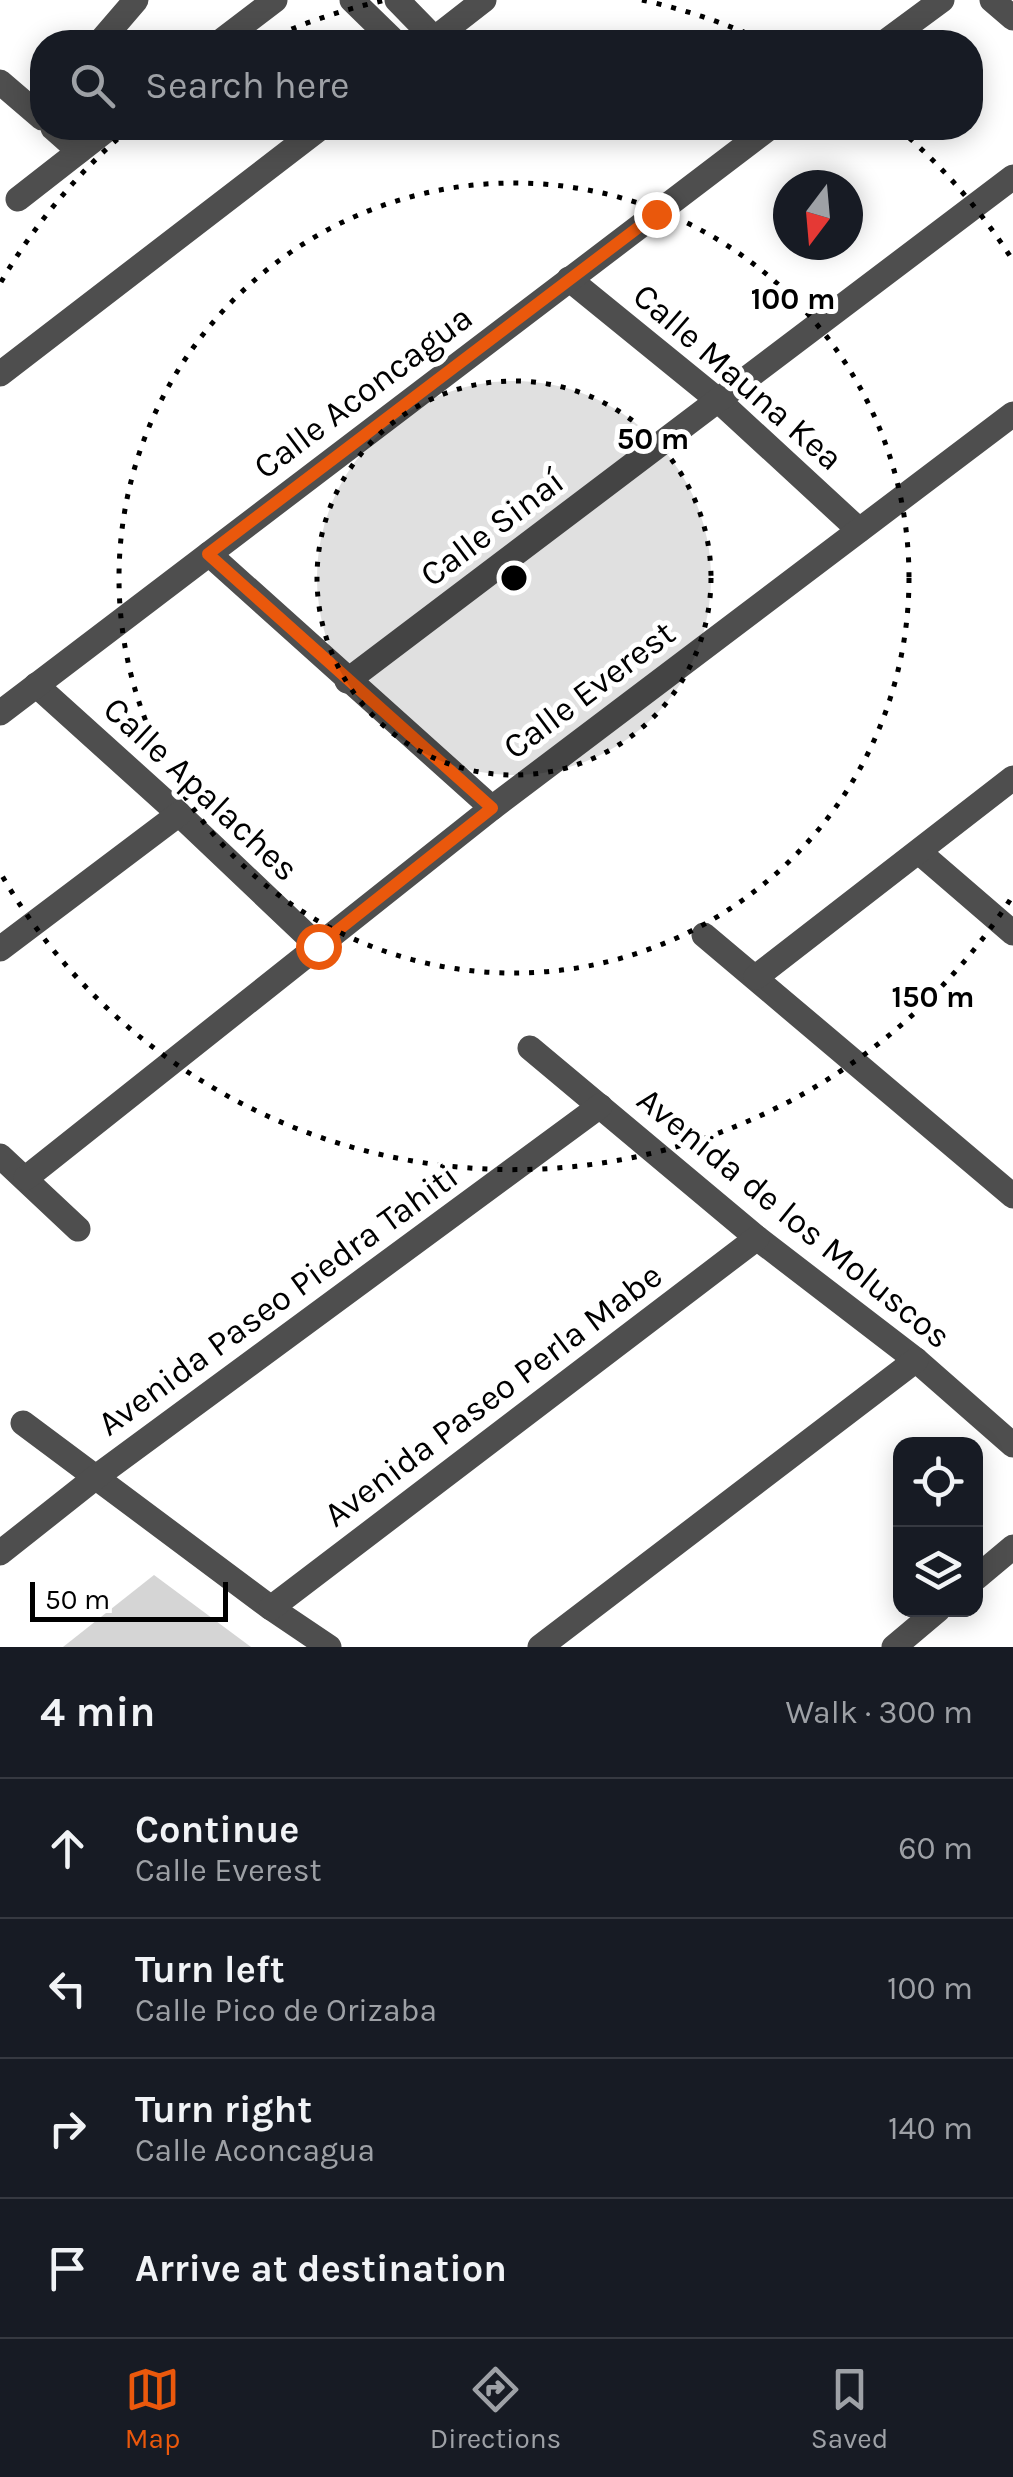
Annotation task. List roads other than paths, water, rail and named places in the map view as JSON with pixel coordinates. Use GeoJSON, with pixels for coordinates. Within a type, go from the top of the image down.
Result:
{"type":"FeatureCollection","features":[{"type":"Feature","properties":{"kind":"street"},"geometry":{"type":"LineString","coordinates":[[110,30],[136,0]]}},
{"type":"Feature","properties":{"kind":"street"},"geometry":{"type":"LineString","coordinates":[[236,30],[275,0]]}},
{"type":"Feature","properties":{"kind":"street"},"geometry":{"type":"LineString","coordinates":[[352,0],[383,30]]}},
{"type":"Feature","properties":{"kind":"street"},"geometry":{"type":"LineString","coordinates":[[397,0],[424,30]]}},
{"type":"Feature","properties":{"kind":"street"},"geometry":{"type":"LineString","coordinates":[[446,30],[484,0]]}},
{"type":"Feature","properties":{"kind":"street"},"geometry":{"type":"LineString","coordinates":[[901,30],[942,0]]}},
{"type":"Feature","properties":{"kind":"street"},"geometry":{"type":"LineString","coordinates":[[992,0],[1013,18]]}},
{"type":"Feature","properties":{"kind":"street"},"geometry":{"type":"LineString","coordinates":[[0,82],[30,107]]}},
{"type":"Feature","properties":{"kind":"street"},"geometry":{"type":"LineString","coordinates":[[68,140],[79,150]]}},
{"type":"Feature","properties":{"kind":"street"},"geometry":{"type":"LineString","coordinates":[[18,200],[93,140]]}},
{"type":"Feature","properties":{"kind":"street"},"geometry":{"type":"LineString","coordinates":[[0,374],[304,140]]}},
{"type":"Feature","properties":{"kind":"street","name":"Calle Aconcagua"},"geometry":{"type":"LineString","coordinates":[[0,713],[753,140]]}},
{"type":"Feature","properties":{"kind":"street","name":"Calle Sinaí"},"geometry":{"type":"LineString","coordinates":[[347,681],[1013,176]]}},
{"type":"Feature","properties":{"kind":"street","name":"Calle Mauna Kea"},"geometry":{"type":"LineString","coordinates":[[569,279],[719,400],[859,530]]}},
{"type":"Feature","properties":{"kind":"street","name":"Calle Everest"},"geometry":{"type":"LineString","coordinates":[[26,1178],[492,808],[1013,414]]}},
{"type":"Feature","properties":{"kind":"street"},"geometry":{"type":"LineString","coordinates":[[208,554],[492,808]]}},
{"type":"Feature","properties":{"kind":"street","name":"Calle Apalaches"},"geometry":{"type":"LineString","coordinates":[[36,685],[318,946]]}},
{"type":"Feature","properties":{"kind":"street"},"geometry":{"type":"LineString","coordinates":[[756,976],[1013,778]]}},
{"type":"Feature","properties":{"kind":"street"},"geometry":{"type":"LineString","coordinates":[[0,949],[179,814]]}},
{"type":"Feature","properties":{"kind":"street"},"geometry":{"type":"LineString","coordinates":[[920,852],[1013,934]]}},
{"type":"Feature","properties":{"kind":"street"},"geometry":{"type":"LineString","coordinates":[[704,935],[1013,1196]]}},
{"type":"Feature","properties":{"kind":"street","name":"Avenida de los Moluscos"},"geometry":{"type":"LineString","coordinates":[[530,1048],[758,1238],[916,1360],[1013,1444]]}},
{"type":"Feature","properties":{"kind":"street","name":"Avenida Paseo Piedra Tahiti"},"geometry":{"type":"LineString","coordinates":[[0,1553],[96,1477],[600,1106]]}},
{"type":"Feature","properties":{"kind":"street"},"geometry":{"type":"LineString","coordinates":[[0,1156],[78,1228]]}},
{"type":"Feature","properties":{"kind":"street","name":"Avenida Paseo Perla Mabe"},"geometry":{"type":"LineString","coordinates":[[270,1608],[758,1238]]}},
{"type":"Feature","properties":{"kind":"street"},"geometry":{"type":"LineString","coordinates":[[540,1647],[916,1360]]}},
{"type":"Feature","properties":{"kind":"street"},"geometry":{"type":"LineString","coordinates":[[22,1423],[328,1647]]}},
{"type":"Feature","properties":{"kind":"street"},"geometry":{"type":"LineString","coordinates":[[983,1572],[1013,1547]]}},
{"type":"Feature","properties":{"kind":"street"},"geometry":{"type":"LineString","coordinates":[[894,1647],[930,1617]]}}]}
